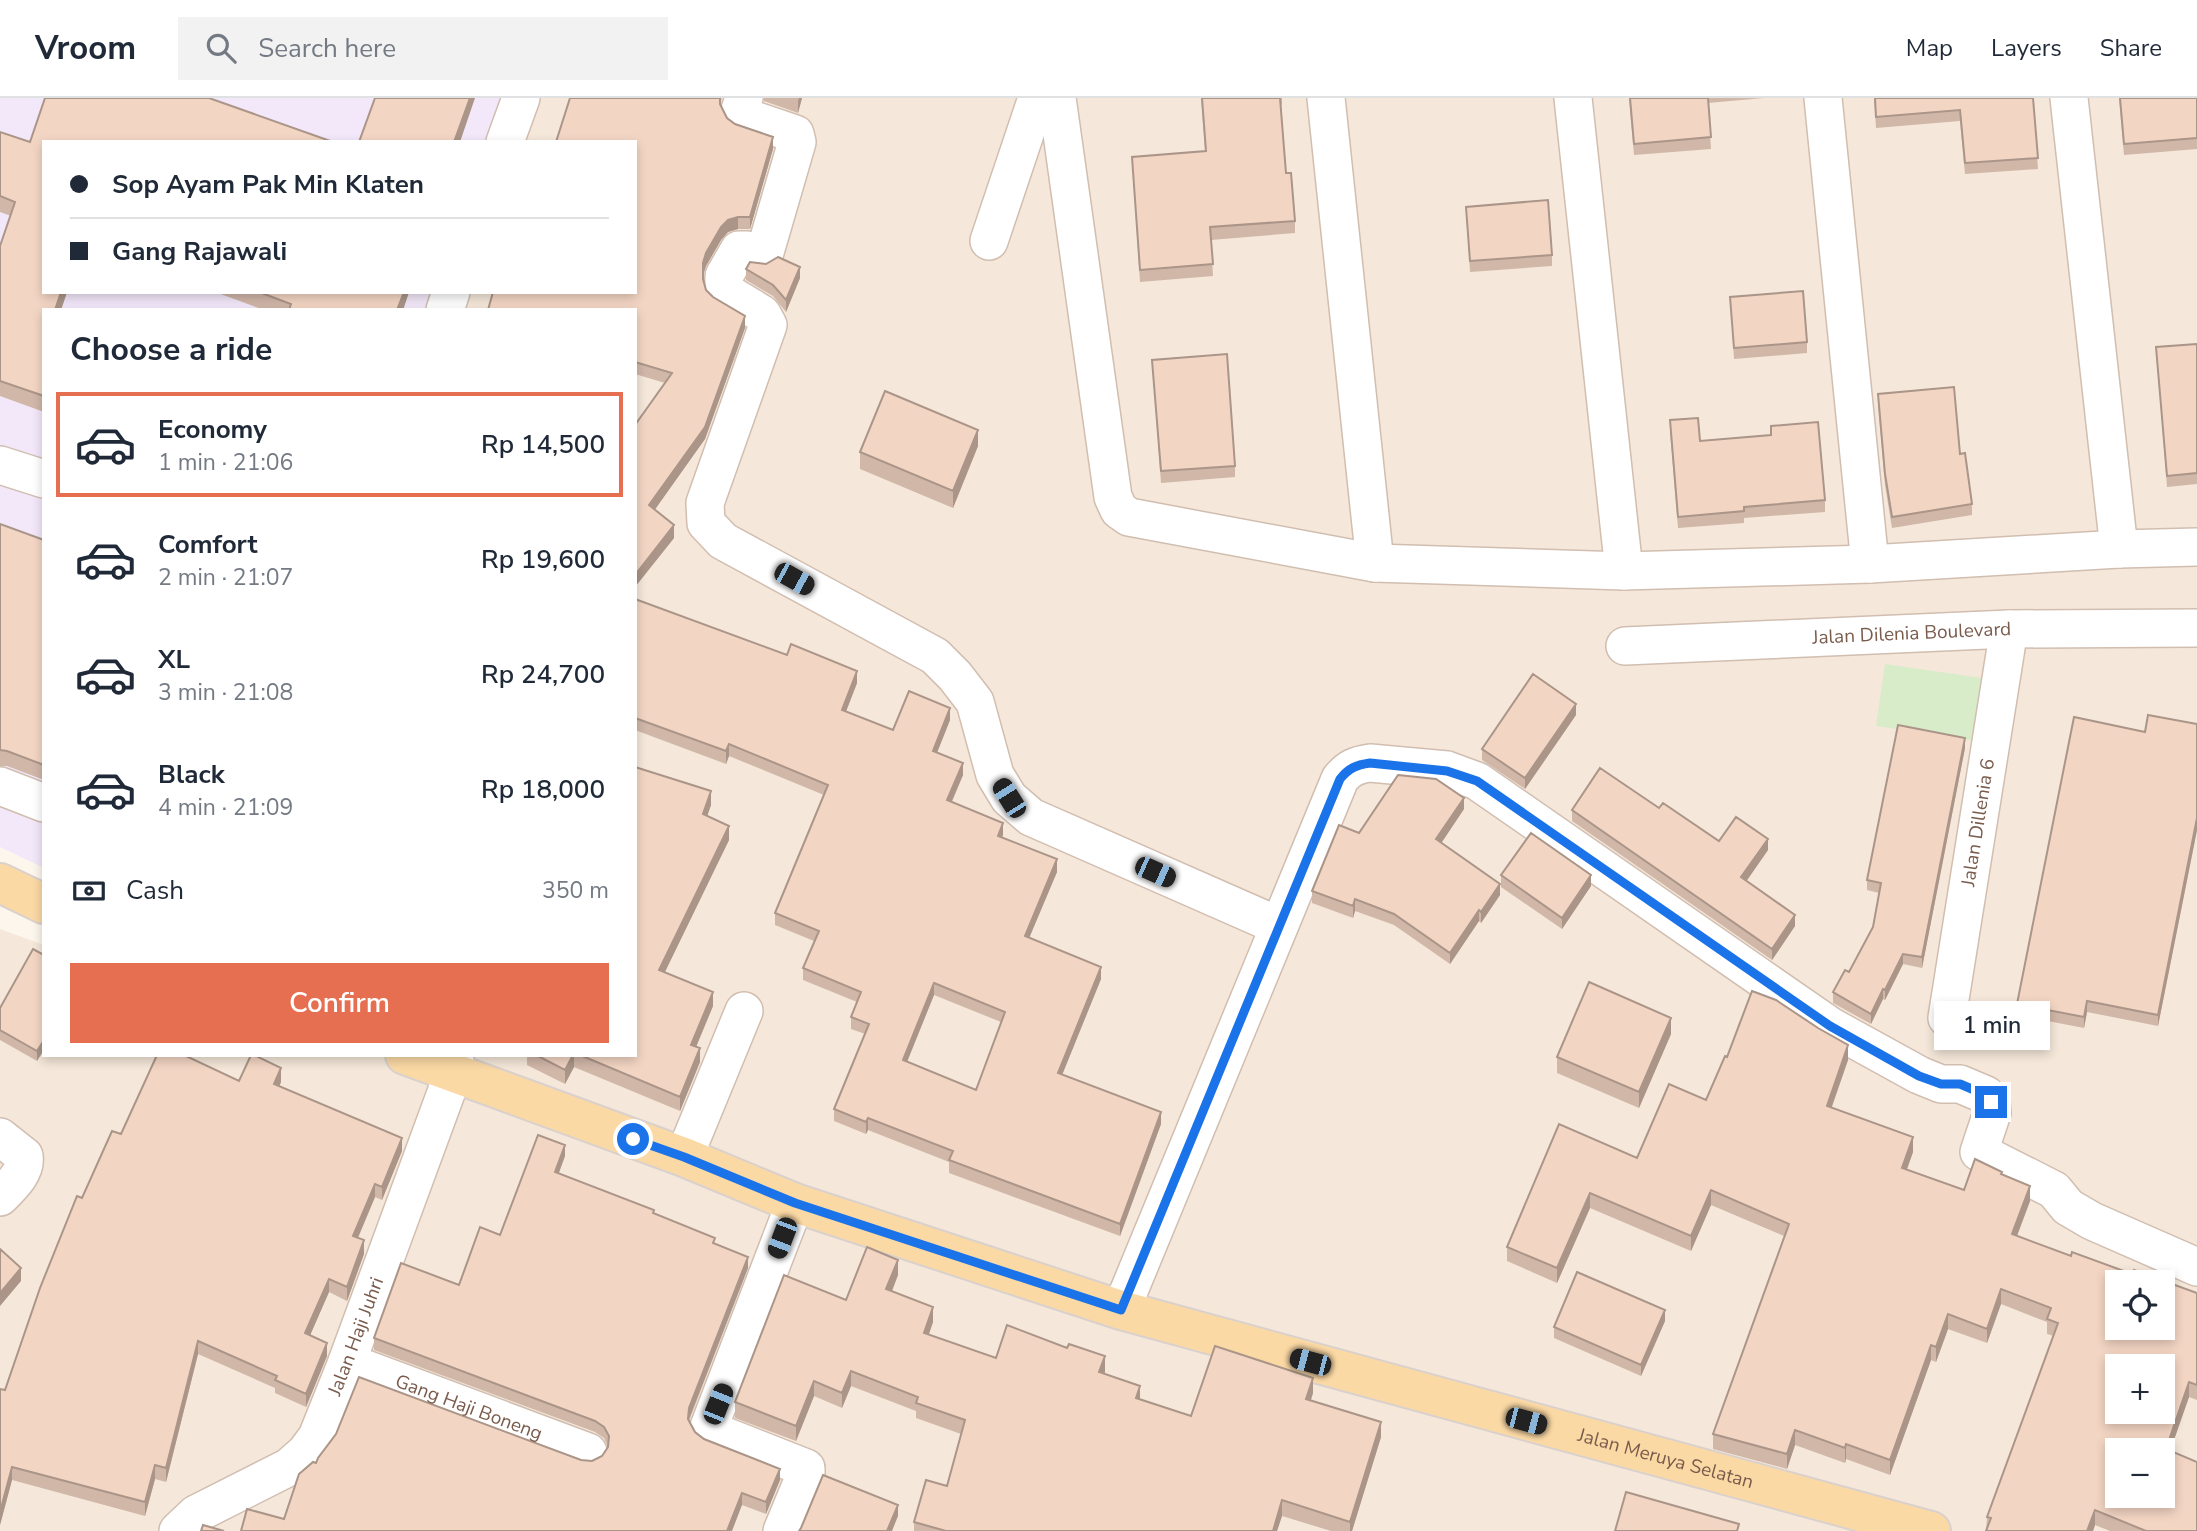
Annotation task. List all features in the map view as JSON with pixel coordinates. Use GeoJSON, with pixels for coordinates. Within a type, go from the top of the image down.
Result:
{"type":"FeatureCollection","features":[{"type":"Feature","properties":{"kind":"main road"},"geometry":{"type":"LineString","coordinates":[[1,885],[42,903]]}},
{"type":"Feature","properties":{"kind":"main road","name":"Jalan Meruya Selatan"},"geometry":{"type":"LineString","coordinates":[[415,1057],[454,1065],[795,1203],[1121,1310],[1931,1531]]}},
{"type":"Feature","properties":{"kind":"street"},"geometry":{"type":"LineString","coordinates":[[506,140],[521,98]]}},
{"type":"Feature","properties":{"kind":"street"},"geometry":{"type":"LineString","coordinates":[[744,98],[740,110],[742,116],[795,134],[797,142],[765,252],[762,255],[739,250],[724,276],[724,290],[762,314],[768,325],[705,503],[706,523],[723,541],[934,656],[955,676],[975,702],[995,775],[1009,798],[1031,817],[1279,926]]}},
{"type":"Feature","properties":{"kind":"street"},"geometry":{"type":"LineString","coordinates":[[989,241],[1037,98]]}},
{"type":"Feature","properties":{"kind":"street"},"geometry":{"type":"LineString","coordinates":[[1057,98],[1113,497],[1119,510],[1129,517],[1376,563],[1623,571],[1870,564],[2197,547]]}},
{"type":"Feature","properties":{"kind":"street"},"geometry":{"type":"LineString","coordinates":[[1326,98],[1376,563]]}},
{"type":"Feature","properties":{"kind":"street"},"geometry":{"type":"LineString","coordinates":[[1573,98],[1623,571]]}},
{"type":"Feature","properties":{"kind":"street"},"geometry":{"type":"LineString","coordinates":[[1823,98],[1870,564]]}},
{"type":"Feature","properties":{"kind":"street"},"geometry":{"type":"LineString","coordinates":[[2069,98],[2119,549]]}},
{"type":"Feature","properties":{"kind":"street"},"geometry":{"type":"LineString","coordinates":[[0,465],[42,478]]}},
{"type":"Feature","properties":{"kind":"street","name":"Jalan Dilenia Boulevard"},"geometry":{"type":"LineString","coordinates":[[1625,646],[2009,629],[2197,628]]}},
{"type":"Feature","properties":{"kind":"street","name":"Jalan Dillenia 6"},"geometry":{"type":"LineString","coordinates":[[1947,1018],[2009,629]]}},
{"type":"Feature","properties":{"kind":"street"},"geometry":{"type":"LineString","coordinates":[[1121,1310],[1340,779],[1358,765],[1370,763],[1447,771],[1477,781],[1830,1026],[1919,1076],[1941,1084],[1960,1084],[1986,1095],[1991,1102],[1992,1113],[1979,1152],[2054,1190],[2068,1208],[2092,1221],[2197,1267]]}},
{"type":"Feature","properties":{"kind":"street"},"geometry":{"type":"LineString","coordinates":[[0,786],[42,802]]}},
{"type":"Feature","properties":{"kind":"street"},"geometry":{"type":"LineString","coordinates":[[684,1157],[744,1011]]}},
{"type":"Feature","properties":{"kind":"street","name":"Jalan Haji Juhri"},"geometry":{"type":"LineString","coordinates":[[178,1531],[196,1514],[289,1467],[317,1437],[347,1362],[454,1065]]}},
{"type":"Feature","properties":{"kind":"street"},"geometry":{"type":"LineString","coordinates":[[0,1137],[24,1156],[25,1161],[23,1170],[0,1197]]}},
{"type":"Feature","properties":{"kind":"street"},"geometry":{"type":"LineString","coordinates":[[782,1531],[806,1468],[712,1431],[709,1427],[795,1203]]}},
{"type":"Feature","properties":{"kind":"street","name":"Gang Haji Boneng"},"geometry":{"type":"LineString","coordinates":[[347,1362],[587,1452]]}},
{"type":"Feature","properties":{"kind":"shaded area"},"geometry":{"type":"Polygon","coordinates":[[[0,98],[517,98],[502,140],[42,140],[42,294],[447,294],[443,308],[42,308],[42,867],[0,847],[0,98]]]}},
{"type":"Feature","properties":{"kind":"shaded area"},"geometry":{"type":"Polygon","coordinates":[[[530,98],[2197,98],[2197,1531],[0,1531],[0,929],[42,944],[42,1057],[637,1057],[637,308],[457,308],[461,294],[637,294],[637,140],[516,140],[530,98]]]}},
{"type":"Feature","properties":{"kind":"green space"},"geometry":{"type":"Polygon","coordinates":[[[1885,664],[1996,680],[1986,742],[1876,726],[1885,664]]]}},
{"type":"Feature","properties":{"kind":"building"},"geometry":{"type":"Polygon","coordinates":[[[45,98],[209,98],[327,140],[42,140],[42,294],[60,294],[56,308],[42,308],[42,395],[0,381],[0,246],[15,202],[0,196],[0,132],[30,142],[45,98]]]}},
{"type":"Feature","properties":{"kind":"building"},"geometry":{"type":"Polygon","coordinates":[[[375,98],[470,98],[455,140],[360,140],[375,98]]]}},
{"type":"Feature","properties":{"kind":"building"},"geometry":{"type":"Polygon","coordinates":[[[570,98],[720,98],[727,118],[735,124],[773,137],[750,217],[728,220],[706,253],[703,279],[706,290],[745,316],[705,427],[649,505],[674,525],[637,572],[637,422],[672,373],[637,363],[637,308],[489,308],[492,294],[637,294],[637,140],[557,140],[570,98]]]}},
{"type":"Feature","properties":{"kind":"building"},"geometry":{"type":"Polygon","coordinates":[[[1202,98],[1280,98],[1286,173],[1291,173],[1295,221],[1210,227],[1213,264],[1140,270],[1132,157],[1206,151],[1202,98]]]}},
{"type":"Feature","properties":{"kind":"building"},"geometry":{"type":"Polygon","coordinates":[[[1630,98],[1708,98],[1711,137],[1634,144],[1630,98]]]}},
{"type":"Feature","properties":{"kind":"building"},"geometry":{"type":"Polygon","coordinates":[[[1875,98],[2033,98],[2038,158],[1965,163],[1960,110],[1876,117],[1875,98]]]}},
{"type":"Feature","properties":{"kind":"building"},"geometry":{"type":"Polygon","coordinates":[[[2120,98],[2197,98],[2197,138],[2124,144],[2120,98]]]}},
{"type":"Feature","properties":{"kind":"building"},"geometry":{"type":"Polygon","coordinates":[[[1548,200],[1552,255],[1470,261],[1466,207],[1548,200]]]}},
{"type":"Feature","properties":{"kind":"building"},"geometry":{"type":"Polygon","coordinates":[[[778,257],[800,267],[786,300],[773,285],[746,269],[750,262],[766,264],[778,257]]]}},
{"type":"Feature","properties":{"kind":"building"},"geometry":{"type":"Polygon","coordinates":[[[1803,291],[1807,342],[1734,348],[1730,297],[1803,291]]]}},
{"type":"Feature","properties":{"kind":"building"},"geometry":{"type":"Polygon","coordinates":[[[264,294],[403,294],[398,308],[290,308],[291,304],[264,294]]]}},
{"type":"Feature","properties":{"kind":"building"},"geometry":{"type":"Polygon","coordinates":[[[2197,344],[2197,473],[2167,476],[2156,347],[2197,344]]]}},
{"type":"Feature","properties":{"kind":"building"},"geometry":{"type":"Polygon","coordinates":[[[1227,354],[1235,466],[1161,471],[1152,360],[1227,354]]]}},
{"type":"Feature","properties":{"kind":"building"},"geometry":{"type":"Polygon","coordinates":[[[1954,387],[1960,454],[1965,453],[1972,504],[1892,517],[1878,394],[1954,387]]]}},
{"type":"Feature","properties":{"kind":"building"},"geometry":{"type":"Polygon","coordinates":[[[885,391],[978,430],[953,491],[860,452],[885,391]]]}},
{"type":"Feature","properties":{"kind":"building"},"geometry":{"type":"Polygon","coordinates":[[[1698,418],[1700,441],[1771,435],[1771,426],[1818,422],[1825,500],[1744,507],[1744,511],[1678,517],[1670,420],[1698,418]]]}},
{"type":"Feature","properties":{"kind":"building"},"geometry":{"type":"Polygon","coordinates":[[[0,524],[42,539],[42,764],[0,750],[0,524]]]}},
{"type":"Feature","properties":{"kind":"building"},"geometry":{"type":"Polygon","coordinates":[[[637,600],[787,655],[791,644],[857,671],[842,710],[893,730],[909,691],[950,708],[933,751],[963,763],[947,800],[1003,823],[998,836],[1057,859],[1025,936],[1101,967],[1058,1073],[1161,1112],[1120,1224],[949,1160],[953,1151],[868,1118],[866,1122],[834,1109],[869,1024],[851,1017],[861,992],[803,968],[819,931],[775,913],[828,785],[729,744],[726,751],[637,719],[637,600]],[[934,983],[903,1060],[976,1090],[1005,1012],[934,983]]]}},
{"type":"Feature","properties":{"kind":"building"},"geometry":{"type":"Polygon","coordinates":[[[1533,674],[1576,704],[1525,778],[1482,749],[1533,674]]]}},
{"type":"Feature","properties":{"kind":"building"},"geometry":{"type":"Polygon","coordinates":[[[2148,715],[2197,724],[2197,818],[2158,1015],[2087,1001],[2084,1017],[2017,1004],[2074,717],[2145,732],[2148,715]]]}},
{"type":"Feature","properties":{"kind":"building"},"geometry":{"type":"Polygon","coordinates":[[[1898,725],[1965,738],[1922,957],[1903,954],[1871,1014],[1833,992],[1845,970],[1849,972],[1873,927],[1881,883],[1867,880],[1898,725]]]}},
{"type":"Feature","properties":{"kind":"building"},"geometry":{"type":"Polygon","coordinates":[[[637,768],[711,791],[703,814],[729,826],[659,970],[713,992],[691,1045],[700,1048],[680,1097],[585,1057],[637,1057],[637,768]]]}},
{"type":"Feature","properties":{"kind":"building"},"geometry":{"type":"Polygon","coordinates":[[[1600,768],[1659,808],[1663,803],[1719,841],[1736,817],[1768,839],[1741,877],[1795,915],[1772,949],[1572,810],[1600,768]]]}},
{"type":"Feature","properties":{"kind":"building"},"geometry":{"type":"Polygon","coordinates":[[[1398,775],[1436,779],[1464,798],[1436,839],[1500,884],[1450,953],[1394,914],[1355,899],[1353,906],[1312,891],[1339,825],[1359,833],[1398,775]]]}},
{"type":"Feature","properties":{"kind":"building"},"geometry":{"type":"Polygon","coordinates":[[[1531,833],[1591,875],[1562,918],[1501,875],[1531,833]]]}},
{"type":"Feature","properties":{"kind":"building"},"geometry":{"type":"Polygon","coordinates":[[[33,949],[42,954],[42,1043],[37,1051],[0,1030],[0,1008],[33,949]]]}},
{"type":"Feature","properties":{"kind":"building"},"geometry":{"type":"Polygon","coordinates":[[[1589,982],[1671,1018],[1639,1092],[1557,1057],[1589,982]]]}},
{"type":"Feature","properties":{"kind":"building"},"geometry":{"type":"Polygon","coordinates":[[[1752,991],[1776,1000],[1848,1045],[1827,1106],[1913,1137],[1902,1168],[1964,1190],[1975,1159],[2030,1186],[2012,1234],[2071,1256],[2072,1252],[2121,1270],[2105,1270],[2105,1340],[2175,1340],[2175,1285],[2197,1293],[2197,1385],[2189,1382],[2175,1423],[2175,1354],[2105,1354],[2105,1424],[2175,1424],[2170,1438],[2105,1438],[2105,1508],[2175,1508],[2175,1453],[2197,1462],[2197,1531],[2146,1531],[2095,1510],[2087,1531],[1986,1531],[1991,1518],[1987,1517],[2058,1323],[2047,1319],[2051,1308],[2001,1289],[1987,1329],[1948,1314],[1936,1347],[1931,1345],[1890,1460],[1846,1444],[1845,1448],[1795,1430],[1787,1454],[1713,1434],[1789,1224],[1711,1190],[1691,1236],[1590,1193],[1557,1268],[1507,1247],[1559,1124],[1637,1158],[1669,1084],[1706,1100],[1725,1056],[1727,1057],[1752,991]]]}},
{"type":"Feature","properties":{"kind":"building"},"geometry":{"type":"Polygon","coordinates":[[[156,1057],[188,1057],[239,1081],[250,1057],[258,1057],[281,1068],[274,1084],[402,1138],[382,1187],[375,1184],[353,1236],[364,1240],[347,1287],[329,1279],[305,1333],[327,1343],[306,1394],[275,1380],[277,1376],[198,1341],[166,1468],[155,1465],[145,1502],[12,1467],[0,1512],[0,1389],[5,1390],[40,1288],[77,1196],[82,1198],[112,1131],[121,1134],[156,1057]]]}},
{"type":"Feature","properties":{"kind":"building"},"geometry":{"type":"Polygon","coordinates":[[[540,1057],[572,1057],[565,1070],[540,1057]]]}},
{"type":"Feature","properties":{"kind":"building"},"geometry":{"type":"Polygon","coordinates":[[[538,1135],[565,1145],[555,1172],[654,1210],[653,1213],[715,1238],[713,1243],[748,1257],[689,1408],[688,1419],[695,1432],[704,1439],[780,1469],[766,1502],[742,1493],[727,1531],[241,1531],[247,1509],[284,1519],[299,1474],[313,1462],[316,1463],[336,1434],[359,1377],[581,1460],[592,1461],[602,1456],[608,1447],[609,1436],[604,1427],[595,1421],[374,1338],[401,1263],[459,1285],[480,1227],[500,1235],[538,1135]]]}},
{"type":"Feature","properties":{"kind":"building"},"geometry":{"type":"Polygon","coordinates":[[[867,1247],[898,1260],[886,1289],[933,1307],[924,1333],[996,1358],[1007,1325],[1067,1348],[1069,1344],[1105,1356],[1099,1372],[1140,1386],[1136,1398],[1191,1416],[1215,1346],[1313,1378],[1306,1399],[1381,1422],[1350,1522],[1282,1500],[1273,1531],[946,1531],[914,1522],[926,1480],[947,1486],[965,1420],[916,1403],[918,1397],[851,1371],[842,1393],[814,1381],[796,1426],[735,1402],[784,1275],[846,1300],[867,1247]]]}},
{"type":"Feature","properties":{"kind":"building"},"geometry":{"type":"Polygon","coordinates":[[[0,1249],[21,1268],[0,1293],[0,1249]]]}},
{"type":"Feature","properties":{"kind":"building"},"geometry":{"type":"Polygon","coordinates":[[[1577,1272],[1665,1310],[1641,1365],[1554,1327],[1577,1272]]]}},
{"type":"Feature","properties":{"kind":"building"},"geometry":{"type":"Polygon","coordinates":[[[823,1475],[898,1505],[887,1531],[799,1531],[823,1475]]]}},
{"type":"Feature","properties":{"kind":"building"},"geometry":{"type":"Polygon","coordinates":[[[1626,1492],[1739,1524],[1737,1531],[1615,1531],[1626,1492]]]}},
{"type":"Feature","properties":{"kind":"building"},"geometry":{"type":"Polygon","coordinates":[[[203,1525],[224,1531],[201,1531],[203,1525]]]}},
{"type":"Feature","properties":{"kind":"route"},"geometry":{"type":"LineString","coordinates":[[633,1139],[795,1203],[1121,1310],[1340,779],[1358,765],[1370,763],[1447,771],[1477,781],[1830,1026],[1919,1076],[1941,1084],[1960,1084],[1986,1095],[1991,1102]]}}]}
